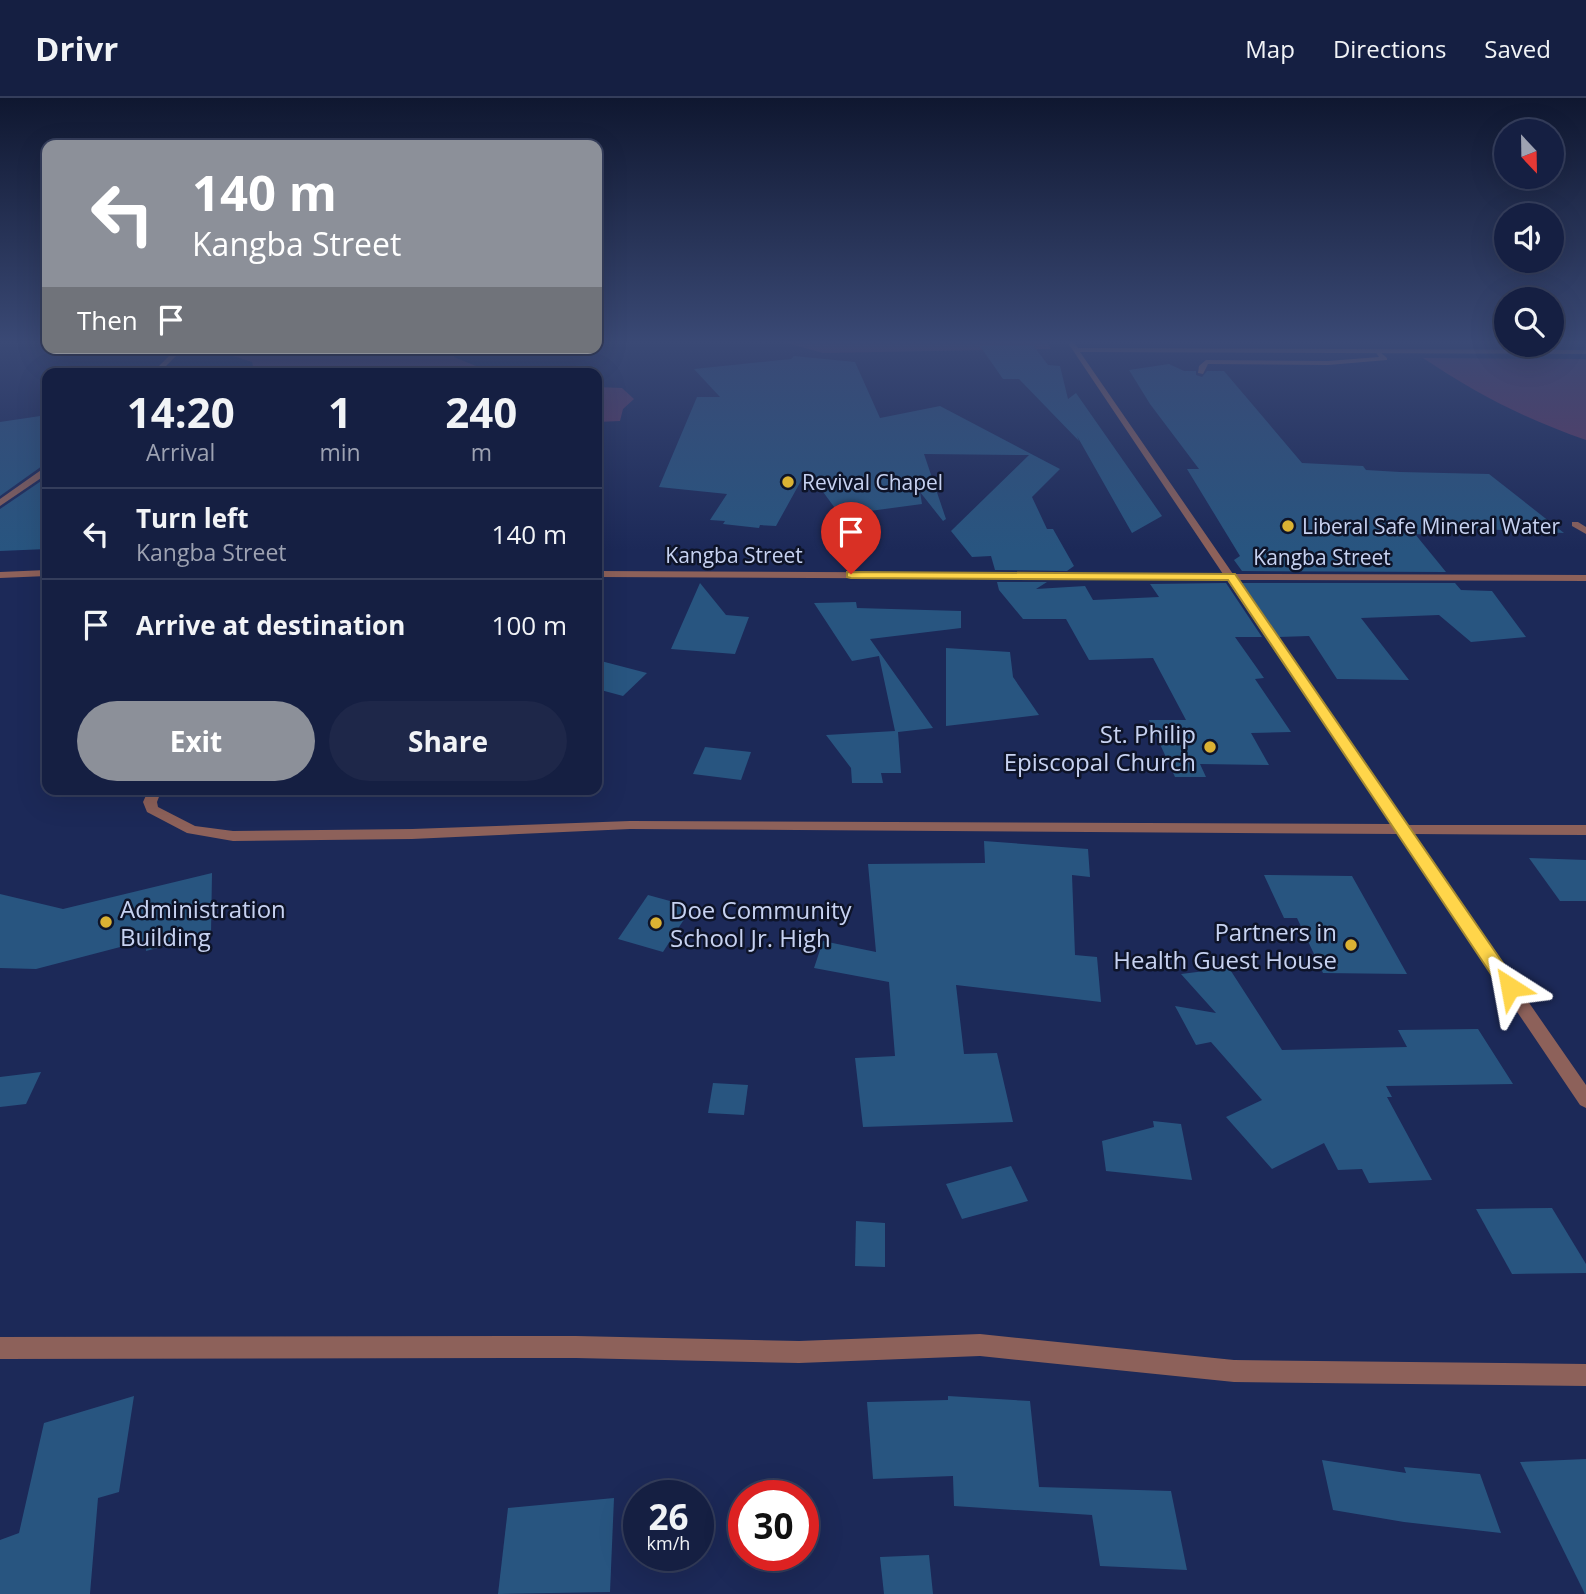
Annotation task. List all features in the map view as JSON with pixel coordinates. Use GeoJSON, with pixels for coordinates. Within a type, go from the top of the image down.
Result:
{"type":"FeatureCollection","features":[{"type":"Feature","properties":{"kind":"street"},"geometry":{"type":"LineString","coordinates":[[1117,410],[1586,1100]]}},
{"type":"Feature","properties":{"kind":"street"},"geometry":{"type":"LineString","coordinates":[[0,503],[42,474]]}},
{"type":"Feature","properties":{"kind":"street"},"geometry":{"type":"LineString","coordinates":[[1575,524],[1586,531]]}},
{"type":"Feature","properties":{"kind":"street"},"geometry":{"type":"LineString","coordinates":[[0,575],[42,573]]}},
{"type":"Feature","properties":{"kind":"street","name":"Kangba Street"},"geometry":{"type":"LineString","coordinates":[[602,573],[1586,578]]}},
{"type":"Feature","properties":{"kind":"street"},"geometry":{"type":"LineString","coordinates":[[153,795],[150,802],[152,809],[161,816],[192,830],[233,836],[412,834],[630,825],[1586,830]]}},
{"type":"Feature","properties":{"kind":"street"},"geometry":{"type":"LineString","coordinates":[[0,1348],[576,1347],[799,1352],[980,1345],[1234,1371],[1586,1376]]}},
{"type":"Feature","properties":{"kind":"shaded area"},"geometry":{"type":"Polygon","coordinates":[[[602,410],[623,410],[620,421],[602,422],[602,410]]]}},
{"type":"Feature","properties":{"kind":"shaded area"},"geometry":{"type":"Polygon","coordinates":[[[1513,410],[1586,410],[1586,440],[1513,410]]]}},
{"type":"Feature","properties":{"kind":"building"},"geometry":{"type":"Polygon","coordinates":[[[692,410],[876,410],[880,418],[921,410],[947,410],[1060,469],[1032,497],[1047,529],[1053,529],[1074,566],[1067,571],[995,570],[991,556],[972,557],[951,531],[1029,455],[924,454],[946,519],[943,521],[920,492],[922,504],[840,515],[807,470],[776,526],[760,525],[759,528],[710,520],[727,494],[659,487],[692,410]]]}},
{"type":"Feature","properties":{"kind":"building"},"geometry":{"type":"Polygon","coordinates":[[[1049,410],[1088,410],[1162,516],[1132,533],[1077,436],[1079,441],[1049,410]]]}},
{"type":"Feature","properties":{"kind":"building"},"geometry":{"type":"Polygon","coordinates":[[[1154,410],[1257,410],[1302,463],[1363,466],[1366,470],[1400,472],[1489,474],[1564,533],[1442,527],[1450,536],[1415,534],[1446,572],[1242,571],[1234,560],[1240,556],[1187,469],[1199,469],[1154,410]]]}},
{"type":"Feature","properties":{"kind":"building"},"geometry":{"type":"Polygon","coordinates":[[[42,416],[42,466],[0,496],[0,422],[42,416]]]}},
{"type":"Feature","properties":{"kind":"building"},"geometry":{"type":"Polygon","coordinates":[[[42,480],[42,549],[0,551],[0,509],[42,480]]]}},
{"type":"Feature","properties":{"kind":"building"},"geometry":{"type":"Polygon","coordinates":[[[997,582],[1047,582],[1036,589],[1085,586],[1093,600],[1159,597],[1150,584],[1226,583],[1262,637],[1235,637],[1264,678],[1255,679],[1291,732],[1251,733],[1269,765],[1200,764],[1206,777],[1175,777],[1149,720],[1186,720],[1153,658],[1089,660],[1066,619],[1023,619],[999,590],[997,582]]]}},
{"type":"Feature","properties":{"kind":"building"},"geometry":{"type":"Polygon","coordinates":[[[700,583],[726,615],[749,617],[735,654],[671,649],[700,583]]]}},
{"type":"Feature","properties":{"kind":"building"},"geometry":{"type":"Polygon","coordinates":[[[1242,583],[1455,583],[1461,590],[1492,591],[1526,637],[1471,642],[1439,615],[1361,618],[1409,680],[1337,679],[1309,636],[1279,637],[1242,583]]]}},
{"type":"Feature","properties":{"kind":"building"},"geometry":{"type":"Polygon","coordinates":[[[856,602],[857,608],[961,611],[961,628],[870,639],[933,728],[898,732],[901,773],[881,773],[883,783],[852,783],[851,768],[826,735],[895,731],[879,656],[852,661],[814,603],[856,602]]]}},
{"type":"Feature","properties":{"kind":"building"},"geometry":{"type":"Polygon","coordinates":[[[946,648],[1010,652],[1013,677],[1039,715],[946,726],[946,648]]]}},
{"type":"Feature","properties":{"kind":"building"},"geometry":{"type":"Polygon","coordinates":[[[602,661],[647,673],[623,696],[602,690],[602,661]]]}},
{"type":"Feature","properties":{"kind":"building"},"geometry":{"type":"Polygon","coordinates":[[[705,747],[751,752],[741,780],[693,774],[705,747]]]}},
{"type":"Feature","properties":{"kind":"building"},"geometry":{"type":"Polygon","coordinates":[[[984,841],[1088,849],[1090,877],[1072,875],[1075,955],[1097,957],[1101,1002],[956,985],[964,1054],[997,1053],[1013,1122],[863,1127],[855,1058],[895,1056],[889,982],[814,968],[823,941],[876,952],[868,864],[985,863],[984,841]]]}},
{"type":"Feature","properties":{"kind":"building"},"geometry":{"type":"Polygon","coordinates":[[[1529,858],[1586,860],[1586,901],[1560,901],[1529,858]]]}},
{"type":"Feature","properties":{"kind":"building","name":"Administration Building"},"geometry":{"type":"Polygon","coordinates":[[[212,873],[211,934],[146,951],[147,940],[36,969],[0,968],[0,894],[63,909],[212,873]]]}},
{"type":"Feature","properties":{"kind":"building","name":"Partners in Health Guest House"},"geometry":{"type":"Polygon","coordinates":[[[1264,875],[1352,876],[1407,974],[1323,973],[1297,918],[1284,918],[1264,875]]]}},
{"type":"Feature","properties":{"kind":"building","name":"Doe Community School Jr. High"},"geometry":{"type":"Polygon","coordinates":[[[648,895],[692,907],[663,952],[618,939],[648,895]]]}},
{"type":"Feature","properties":{"kind":"building"},"geometry":{"type":"Polygon","coordinates":[[[1229,968],[1282,1050],[1407,1047],[1398,1030],[1478,1029],[1513,1084],[1386,1086],[1392,1097],[1387,1097],[1432,1180],[1369,1183],[1362,1169],[1338,1170],[1324,1143],[1272,1169],[1226,1117],[1262,1100],[1211,1042],[1196,1045],[1175,1006],[1216,1013],[1181,974],[1229,968]]]}},
{"type":"Feature","properties":{"kind":"building"},"geometry":{"type":"Polygon","coordinates":[[[41,1072],[26,1104],[0,1107],[0,1077],[41,1072]]]}},
{"type":"Feature","properties":{"kind":"building"},"geometry":{"type":"Polygon","coordinates":[[[713,1083],[748,1085],[744,1115],[708,1113],[713,1083]]]}},
{"type":"Feature","properties":{"kind":"building"},"geometry":{"type":"Polygon","coordinates":[[[1153,1121],[1181,1124],[1192,1180],[1106,1171],[1102,1141],[1154,1127],[1153,1121]]]}},
{"type":"Feature","properties":{"kind":"building"},"geometry":{"type":"Polygon","coordinates":[[[1011,1166],[1028,1201],[962,1219],[946,1184],[1011,1166]]]}},
{"type":"Feature","properties":{"kind":"building"},"geometry":{"type":"Polygon","coordinates":[[[1552,1208],[1586,1264],[1586,1273],[1512,1274],[1476,1209],[1552,1208]]]}},
{"type":"Feature","properties":{"kind":"building"},"geometry":{"type":"Polygon","coordinates":[[[856,1221],[885,1223],[885,1267],[855,1266],[856,1221]]]}},
{"type":"Feature","properties":{"kind":"building"},"geometry":{"type":"Polygon","coordinates":[[[134,1396],[119,1492],[98,1498],[90,1594],[0,1594],[0,1540],[19,1533],[44,1423],[134,1396]]]}},
{"type":"Feature","properties":{"kind":"building"},"geometry":{"type":"Polygon","coordinates":[[[948,1396],[1030,1401],[1039,1487],[1171,1491],[1187,1570],[1100,1566],[1092,1515],[954,1506],[953,1476],[873,1479],[867,1402],[948,1400],[948,1396]]]}},
{"type":"Feature","properties":{"kind":"building"},"geometry":{"type":"Polygon","coordinates":[[[1586,1459],[1586,1594],[1585,1594],[1520,1462],[1586,1459]]]}},
{"type":"Feature","properties":{"kind":"building"},"geometry":{"type":"Polygon","coordinates":[[[1322,1460],[1406,1473],[1404,1467],[1480,1474],[1501,1533],[1404,1522],[1333,1510],[1322,1460]]]}},
{"type":"Feature","properties":{"kind":"building"},"geometry":{"type":"Polygon","coordinates":[[[614,1498],[610,1592],[498,1594],[508,1508],[614,1498]]]}},
{"type":"Feature","properties":{"kind":"building"},"geometry":{"type":"Polygon","coordinates":[[[929,1555],[933,1594],[884,1594],[880,1557],[929,1555]]]}},
{"type":"Feature","properties":{"kind":"place","name":"Revival Chapel"},"geometry":{"type":"Point","coordinates":[788,482]}},
{"type":"Feature","properties":{"kind":"place","name":"Liberal Safe Mineral Water"},"geometry":{"type":"Point","coordinates":[1288,526]}},
{"type":"Feature","properties":{"kind":"place","name":"St. Philip Episcopal Church"},"geometry":{"type":"Point","coordinates":[1210,747]}},
{"type":"Feature","properties":{"kind":"place","name":"Administration Building"},"geometry":{"type":"Point","coordinates":[106,922]}},
{"type":"Feature","properties":{"kind":"place","name":"Doe Community School Jr. High"},"geometry":{"type":"Point","coordinates":[656,923]}},
{"type":"Feature","properties":{"kind":"place","name":"Partners in Health Guest House"},"geometry":{"type":"Point","coordinates":[1351,945]}},
{"type":"Feature","properties":{"kind":"route"},"geometry":{"type":"LineString","coordinates":[[851,574],[1231,576],[1510,987]]}}]}
